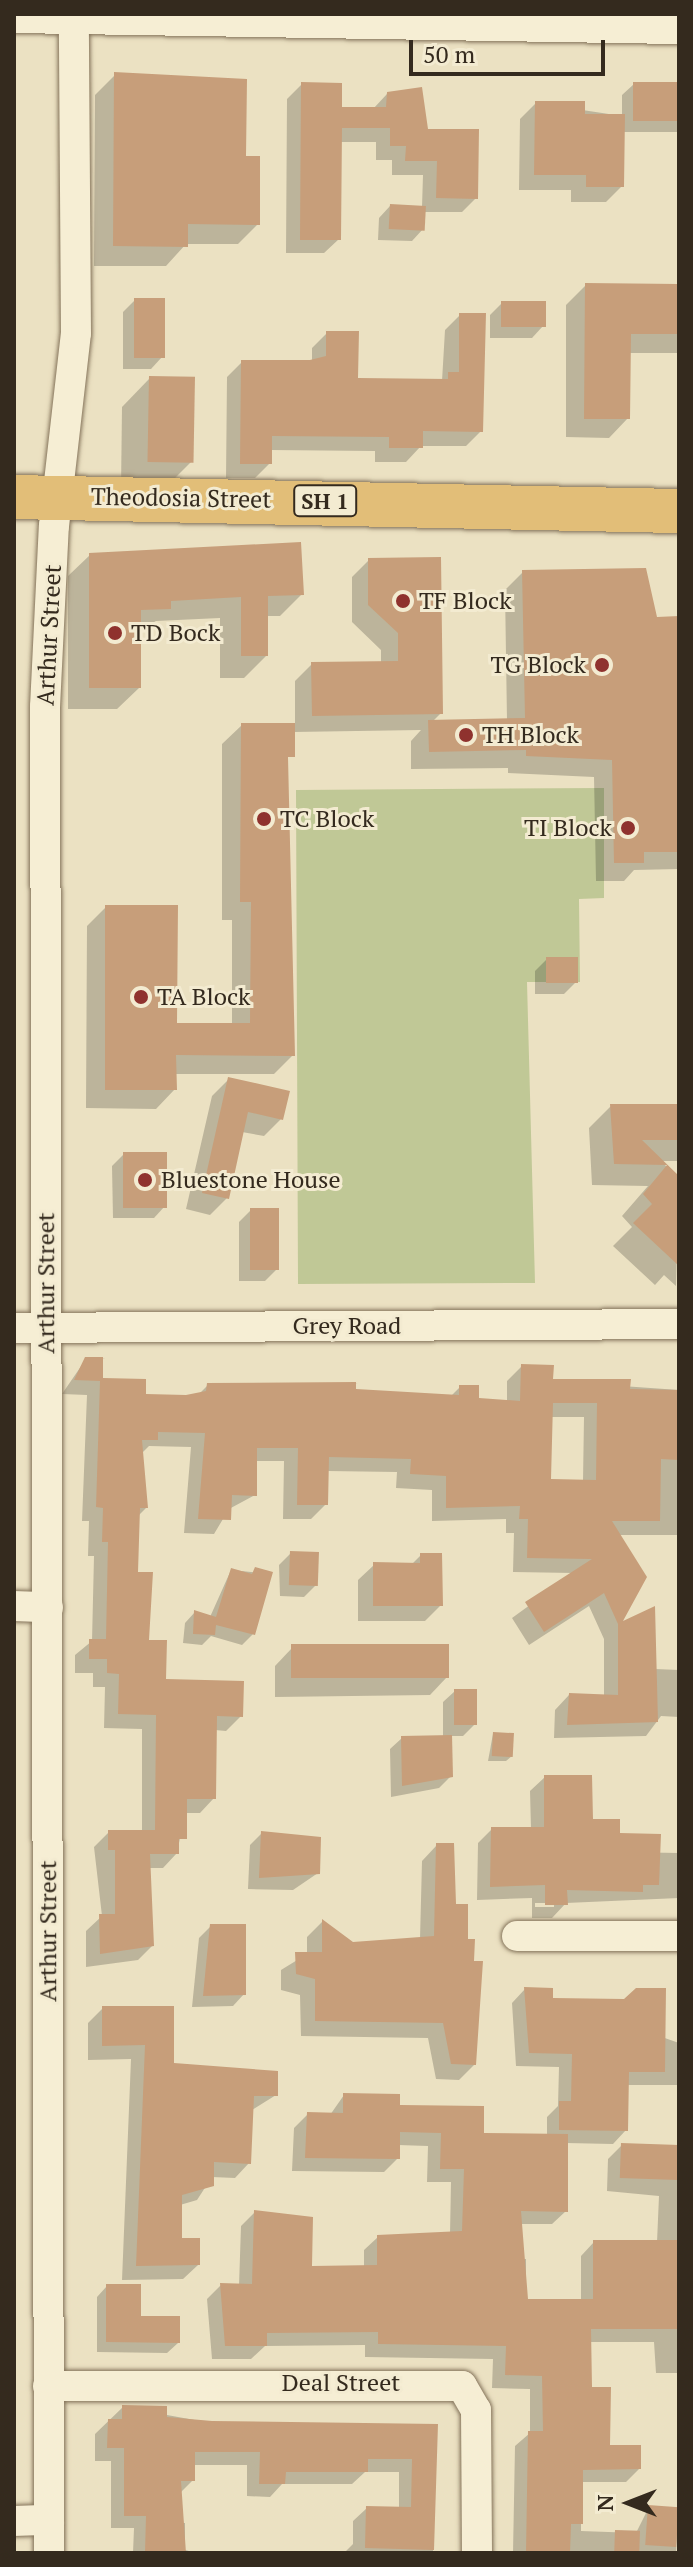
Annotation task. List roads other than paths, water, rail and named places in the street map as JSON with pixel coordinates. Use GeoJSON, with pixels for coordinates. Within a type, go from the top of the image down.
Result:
{"type":"FeatureCollection","features":[{"type":"Feature","properties":{"kind":"highway","name":"Theodosia Street"},"geometry":{"type":"LineString","coordinates":[[14,497],[637,507],[679,511]]}},
{"type":"Feature","properties":{"kind":"highway","name":"Theodosia Street"},"geometry":{"type":"LineString","coordinates":[[637,507],[679,502]]}},
{"type":"Feature","properties":{"kind":"street"},"geometry":{"type":"LineString","coordinates":[[14,18],[74,16],[679,29]]}},
{"type":"Feature","properties":{"kind":"street","name":"Arthur Street"},"geometry":{"type":"LineString","coordinates":[[49,2553],[45,707],[58,497],[76,333],[74,16]]}},
{"type":"Feature","properties":{"kind":"street","name":"Grey Road"},"geometry":{"type":"LineString","coordinates":[[14,1328],[679,1324]]}},
{"type":"Feature","properties":{"kind":"street"},"geometry":{"type":"LineString","coordinates":[[14,1606],[48,1607]]}},
{"type":"Feature","properties":{"kind":"street"},"geometry":{"type":"LineString","coordinates":[[517,1936],[679,1936]]}},
{"type":"Feature","properties":{"kind":"street","name":"Deal Street"},"geometry":{"type":"LineString","coordinates":[[48,2386],[462,2386],[476,2410],[477,2553]]}},
{"type":"Feature","properties":{"kind":"street"},"geometry":{"type":"LineString","coordinates":[[14,2521],[49,2520]]}},
{"type":"Feature","properties":{"kind":"place","name":"TF Block"},"geometry":{"type":"Point","coordinates":[403,601]}},
{"type":"Feature","properties":{"kind":"place","name":"TD Bock"},"geometry":{"type":"Point","coordinates":[115,633]}},
{"type":"Feature","properties":{"kind":"place","name":"TG Block"},"geometry":{"type":"Point","coordinates":[602,665]}},
{"type":"Feature","properties":{"kind":"place","name":"TH Block"},"geometry":{"type":"Point","coordinates":[466,735]}},
{"type":"Feature","properties":{"kind":"place","name":"TC Block"},"geometry":{"type":"Point","coordinates":[264,819]}},
{"type":"Feature","properties":{"kind":"place","name":"TI Block"},"geometry":{"type":"Point","coordinates":[628,828]}},
{"type":"Feature","properties":{"kind":"place","name":"TA Block"},"geometry":{"type":"Point","coordinates":[141,997]}},
{"type":"Feature","properties":{"kind":"place","name":"Bluestone House"},"geometry":{"type":"Point","coordinates":[145,1180]}}]}
